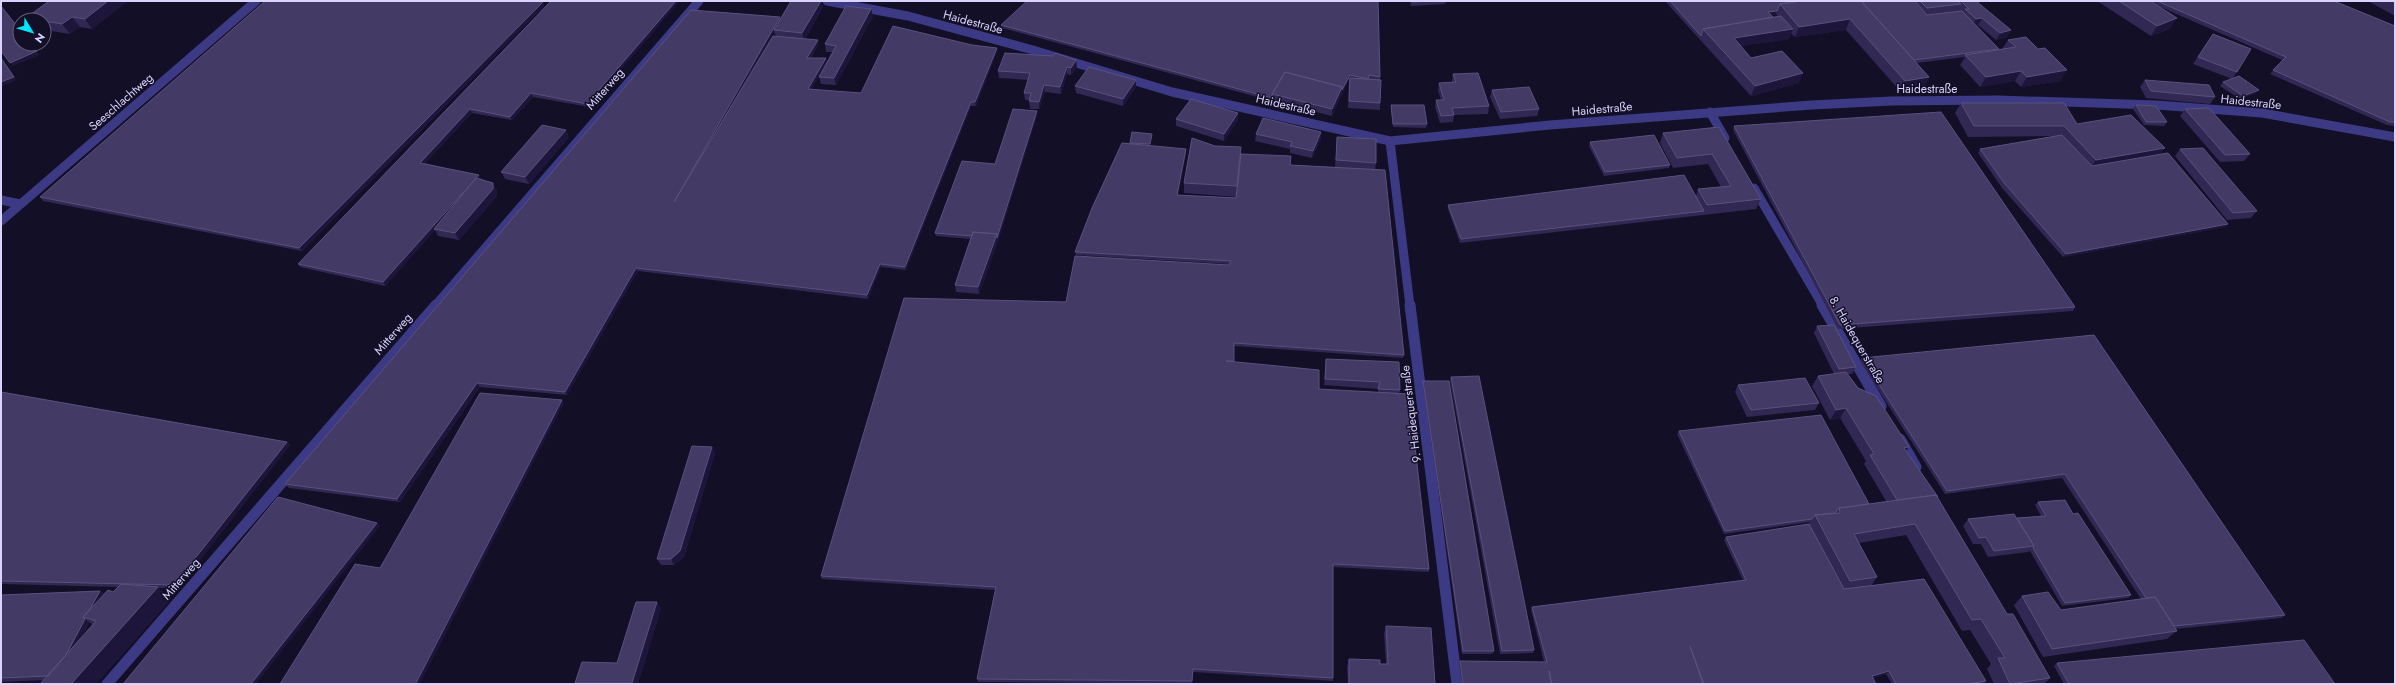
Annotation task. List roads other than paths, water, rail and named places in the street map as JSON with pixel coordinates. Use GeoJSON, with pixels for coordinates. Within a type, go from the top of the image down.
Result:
{"type":"FeatureCollection","features":[{"type":"Feature","properties":{"kind":"street","name":"Seeschlachtweg"},"geometry":{"type":"LineString","coordinates":[[1,221],[256,1]]}},
{"type":"Feature","properties":{"kind":"street","name":"Mitterweg"},"geometry":{"type":"LineString","coordinates":[[107,684],[699,1]]}},
{"type":"Feature","properties":{"kind":"street","name":"Haidestraße"},"geometry":{"type":"LineString","coordinates":[[827,1],[908,16],[1033,50],[1172,92],[1390,141],[1710,112],[1891,101],[1998,100],[2157,105],[2262,113],[2395,137]]}},
{"type":"Feature","properties":{"kind":"street"},"geometry":{"type":"LineString","coordinates":[[1710,112],[1730,146]]}},
{"type":"Feature","properties":{"kind":"street","name":"9. Haidequerstraße"},"geometry":{"type":"LineString","coordinates":[[1390,141],[1457,684]]}},
{"type":"Feature","properties":{"kind":"street","name":"8. Haidequerstraße"},"geometry":{"type":"LineString","coordinates":[[1750,181],[1886,415]]}},
{"type":"Feature","properties":{"kind":"street"},"geometry":{"type":"LineString","coordinates":[[1,200],[20,204]]}},
{"type":"Feature","properties":{"kind":"street"},"geometry":{"type":"LineString","coordinates":[[1894,429],[1922,477]]}}]}
